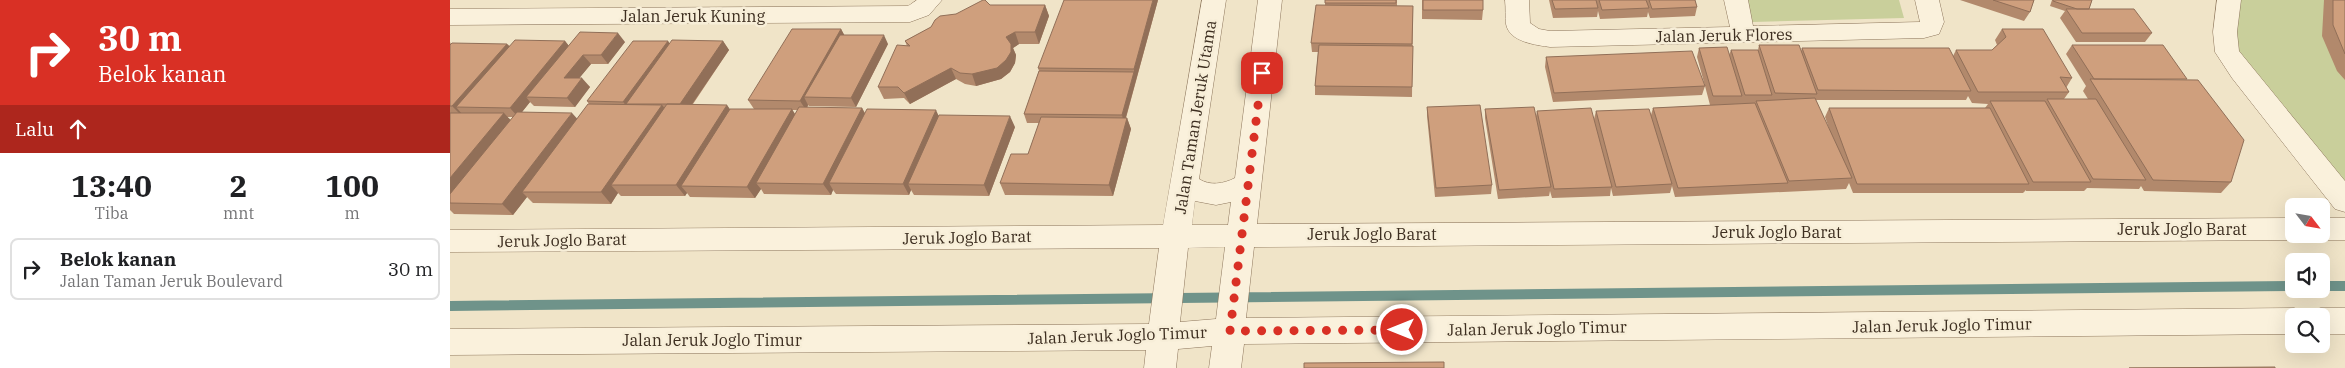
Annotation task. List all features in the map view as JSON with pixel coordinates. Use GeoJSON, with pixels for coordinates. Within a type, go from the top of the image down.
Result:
{"type":"FeatureCollection","features":[{"type":"Feature","properties":{"kind":"street","name":"Jalan Jeruk Kuning"},"geometry":{"type":"LineString","coordinates":[[450,17],[526,8],[702,8],[910,14],[921,10],[930,0]]}},
{"type":"Feature","properties":{"kind":"street","name":"Jalan Taman Jeruk Utama"},"geometry":{"type":"LineString","coordinates":[[1160,368],[1173,246],[1214,0]]}},
{"type":"Feature","properties":{"kind":"street"},"geometry":{"type":"LineString","coordinates":[[1225,368],[1270,0]]}},
{"type":"Feature","properties":{"kind":"street","name":"Jalan Jeruk Flores"},"geometry":{"type":"LineString","coordinates":[[1516,0],[1518,26],[1532,36],[1550,39],[1924,30],[1931,28],[1932,22],[1927,0]]}},
{"type":"Feature","properties":{"kind":"street"},"geometry":{"type":"LineString","coordinates":[[1736,0],[1742,34]]}},
{"type":"Feature","properties":{"kind":"street"},"geometry":{"type":"LineString","coordinates":[[2229,0],[2225,32],[2227,52],[2345,201]]}},
{"type":"Feature","properties":{"kind":"street"},"geometry":{"type":"LineString","coordinates":[[1184,184],[1194,191],[1208,195],[1223,195],[1249,183]]}},
{"type":"Feature","properties":{"kind":"street"},"geometry":{"type":"LineString","coordinates":[[2330,229],[2345,228]]}},
{"type":"Feature","properties":{"kind":"street","name":"Jeruk Joglo Barat"},"geometry":{"type":"LineString","coordinates":[[450,241],[1241,246],[2285,229]]}},
{"type":"Feature","properties":{"kind":"street","name":"Jalan Jeruk Joglo Timur"},"geometry":{"type":"LineString","coordinates":[[450,342],[1232,319],[2285,321]]}},
{"type":"Feature","properties":{"kind":"street"},"geometry":{"type":"LineString","coordinates":[[2330,321],[2345,321]]}},
{"type":"Feature","properties":{"kind":"green space"},"geometry":{"type":"Polygon","coordinates":[[[1745,0],[1899,0],[1904,18],[1752,22],[1745,0]]]}},
{"type":"Feature","properties":{"kind":"green space"},"geometry":{"type":"Polygon","coordinates":[[[2233,0],[2345,0],[2345,203],[2227,55],[2233,0]]]}},
{"type":"Feature","properties":{"kind":"building"},"geometry":{"type":"Polygon","coordinates":[[[983,0],[990,5],[1045,5],[1035,32],[1015,32],[1006,37],[1011,44],[1011,52],[1006,60],[997,68],[972,74],[960,73],[951,68],[904,93],[898,87],[878,87],[897,45],[910,46],[905,41],[931,27],[940,16],[956,14],[983,0]]]}},
{"type":"Feature","properties":{"kind":"building"},"geometry":{"type":"Polygon","coordinates":[[[1064,0],[1153,0],[1134,69],[1038,68],[1064,0]]]}},
{"type":"Feature","properties":{"kind":"building"},"geometry":{"type":"Polygon","coordinates":[[[1325,0],[1396,0],[1396,3],[1325,3],[1325,0]]]}},
{"type":"Feature","properties":{"kind":"building"},"geometry":{"type":"Polygon","coordinates":[[[1423,0],[1483,0],[1483,10],[1423,10],[1423,0]]]}},
{"type":"Feature","properties":{"kind":"building"},"geometry":{"type":"Polygon","coordinates":[[[1552,0],[1596,0],[1598,8],[1555,9],[1552,0]]]}},
{"type":"Feature","properties":{"kind":"building"},"geometry":{"type":"Polygon","coordinates":[[[1599,0],[1646,0],[1649,8],[1602,10],[1599,0]]]}},
{"type":"Feature","properties":{"kind":"building"},"geometry":{"type":"Polygon","coordinates":[[[1649,0],[1695,0],[1697,7],[1652,9],[1649,0]]]}},
{"type":"Feature","properties":{"kind":"building"},"geometry":{"type":"Polygon","coordinates":[[[1993,0],[2034,0],[2030,12],[1993,0]]]}},
{"type":"Feature","properties":{"kind":"building"},"geometry":{"type":"Polygon","coordinates":[[[2053,0],[2092,0],[2089,9],[2077,9],[2053,0]]]}},
{"type":"Feature","properties":{"kind":"building"},"geometry":{"type":"Polygon","coordinates":[[[2333,0],[2345,0],[2345,54],[2333,25],[2333,0]]]}},
{"type":"Feature","properties":{"kind":"building"},"geometry":{"type":"Polygon","coordinates":[[[1316,5],[1413,6],[1412,44],[1311,43],[1316,5]]]}},
{"type":"Feature","properties":{"kind":"building"},"geometry":{"type":"Polygon","coordinates":[[[2066,9],[2134,9],[2152,33],[2082,33],[2066,9]]]}},
{"type":"Feature","properties":{"kind":"building"},"geometry":{"type":"Polygon","coordinates":[[[792,29],[841,29],[800,101],[748,100],[792,29]]]}},
{"type":"Feature","properties":{"kind":"building"},"geometry":{"type":"Polygon","coordinates":[[[2002,29],[2043,29],[2072,78],[2060,77],[2069,92],[1978,92],[1956,50],[1992,50],[2006,37],[2002,29]]]}},
{"type":"Feature","properties":{"kind":"building"},"geometry":{"type":"Polygon","coordinates":[[[580,32],[618,33],[601,55],[583,55],[564,78],[582,78],[567,98],[526,97],[580,32]]]}},
{"type":"Feature","properties":{"kind":"building"},"geometry":{"type":"Polygon","coordinates":[[[840,35],[884,35],[851,98],[804,97],[840,35]]]}},
{"type":"Feature","properties":{"kind":"building"},"geometry":{"type":"Polygon","coordinates":[[[515,40],[565,41],[510,108],[456,107],[515,40]]]}},
{"type":"Feature","properties":{"kind":"building"},"geometry":{"type":"Polygon","coordinates":[[[672,40],[723,41],[680,104],[626,104],[672,40]]]}},
{"type":"Feature","properties":{"kind":"building"},"geometry":{"type":"Polygon","coordinates":[[[633,41],[668,41],[623,102],[587,101],[633,41]]]}},
{"type":"Feature","properties":{"kind":"building"},"geometry":{"type":"Polygon","coordinates":[[[452,43],[507,44],[450,106],[450,45],[452,43]]]}},
{"type":"Feature","properties":{"kind":"building"},"geometry":{"type":"Polygon","coordinates":[[[1319,45],[1413,46],[1412,87],[1315,86],[1319,45]]]}},
{"type":"Feature","properties":{"kind":"building"},"geometry":{"type":"Polygon","coordinates":[[[1759,45],[1799,45],[1817,94],[1775,93],[1759,45]]]}},
{"type":"Feature","properties":{"kind":"building"},"geometry":{"type":"Polygon","coordinates":[[[2072,45],[2163,45],[2187,79],[2094,79],[2072,45]]]}},
{"type":"Feature","properties":{"kind":"building"},"geometry":{"type":"Polygon","coordinates":[[[1727,47],[1742,96],[1713,96],[1699,48],[1727,47]]]}},
{"type":"Feature","properties":{"kind":"building"},"geometry":{"type":"Polygon","coordinates":[[[1802,48],[1949,48],[1971,91],[1818,90],[1802,48]]]}},
{"type":"Feature","properties":{"kind":"building"},"geometry":{"type":"Polygon","coordinates":[[[1731,50],[1758,50],[1772,95],[1745,95],[1731,50]]]}},
{"type":"Feature","properties":{"kind":"building"},"geometry":{"type":"Polygon","coordinates":[[[1692,51],[1705,86],[1554,93],[1546,57],[1692,51]]]}},
{"type":"Feature","properties":{"kind":"building"},"geometry":{"type":"Polygon","coordinates":[[[1039,71],[1134,72],[1122,115],[1024,114],[1039,71]]]}},
{"type":"Feature","properties":{"kind":"building"},"geometry":{"type":"Polygon","coordinates":[[[2090,79],[2198,80],[2244,140],[2231,182],[2153,180],[2090,79]]]}},
{"type":"Feature","properties":{"kind":"building"},"geometry":{"type":"Polygon","coordinates":[[[1815,98],[1852,178],[1789,181],[1756,101],[1815,98]]]}},
{"type":"Feature","properties":{"kind":"building"},"geometry":{"type":"Polygon","coordinates":[[[2047,99],[2096,99],[2146,180],[2093,179],[2047,99]]]}},
{"type":"Feature","properties":{"kind":"building"},"geometry":{"type":"Polygon","coordinates":[[[1990,101],[2045,101],[2091,182],[2033,182],[1990,101]]]}},
{"type":"Feature","properties":{"kind":"building"},"geometry":{"type":"Polygon","coordinates":[[[1755,103],[1788,183],[1678,188],[1653,108],[1755,103]]]}},
{"type":"Feature","properties":{"kind":"building"},"geometry":{"type":"Polygon","coordinates":[[[588,104],[662,105],[601,192],[522,192],[588,104]]]}},
{"type":"Feature","properties":{"kind":"building"},"geometry":{"type":"Polygon","coordinates":[[[667,104],[727,105],[676,185],[611,185],[667,104]]]}},
{"type":"Feature","properties":{"kind":"building"},"geometry":{"type":"Polygon","coordinates":[[[1480,105],[1492,185],[1436,188],[1427,107],[1480,105]]]}},
{"type":"Feature","properties":{"kind":"building"},"geometry":{"type":"Polygon","coordinates":[[[799,107],[862,108],[823,184],[756,183],[799,107]]]}},
{"type":"Feature","properties":{"kind":"building"},"geometry":{"type":"Polygon","coordinates":[[[1534,107],[1551,187],[1499,190],[1485,109],[1534,107]]]}},
{"type":"Feature","properties":{"kind":"building"},"geometry":{"type":"Polygon","coordinates":[[[1591,108],[1612,187],[1554,189],[1537,111],[1591,108]]]}},
{"type":"Feature","properties":{"kind":"building"},"geometry":{"type":"Polygon","coordinates":[[[1829,108],[1990,108],[2029,184],[1857,184],[1829,108]]]}},
{"type":"Feature","properties":{"kind":"building"},"geometry":{"type":"Polygon","coordinates":[[[730,109],[792,109],[747,187],[681,186],[730,109]]]}},
{"type":"Feature","properties":{"kind":"building"},"geometry":{"type":"Polygon","coordinates":[[[867,109],[936,110],[903,184],[829,183],[867,109]]]}},
{"type":"Feature","properties":{"kind":"building"},"geometry":{"type":"Polygon","coordinates":[[[1649,109],[1672,184],[1616,187],[1596,111],[1649,109]]]}},
{"type":"Feature","properties":{"kind":"building"},"geometry":{"type":"Polygon","coordinates":[[[517,112],[572,113],[502,204],[450,203],[450,194],[517,112]]]}},
{"type":"Feature","properties":{"kind":"building"},"geometry":{"type":"Polygon","coordinates":[[[450,113],[504,113],[450,178],[450,113]]]}},
{"type":"Feature","properties":{"kind":"building"},"geometry":{"type":"Polygon","coordinates":[[[939,115],[1010,116],[984,185],[908,184],[939,115]]]}},
{"type":"Feature","properties":{"kind":"building"},"geometry":{"type":"Polygon","coordinates":[[[1041,117],[1127,118],[1109,185],[1000,183],[1011,154],[1028,154],[1041,117]]]}},
{"type":"Feature","properties":{"kind":"building"},"geometry":{"type":"Polygon","coordinates":[[[1444,362],[1444,368],[1304,368],[1304,363],[1444,362]]]}},
{"type":"Feature","properties":{"kind":"building"},"geometry":{"type":"Polygon","coordinates":[[[2275,367],[2275,368],[2129,368],[2275,367]]]}},
{"type":"Feature","properties":{"kind":"waterway"},"geometry":{"type":"LineString","coordinates":[[450,306],[2285,286]]}},
{"type":"Feature","properties":{"kind":"waterway"},"geometry":{"type":"LineString","coordinates":[[2330,286],[2345,286]]}},
{"type":"Feature","properties":{"kind":"route"},"geometry":{"type":"LineString","coordinates":[[1262,73],[1230,331],[1402,330]]}}]}
